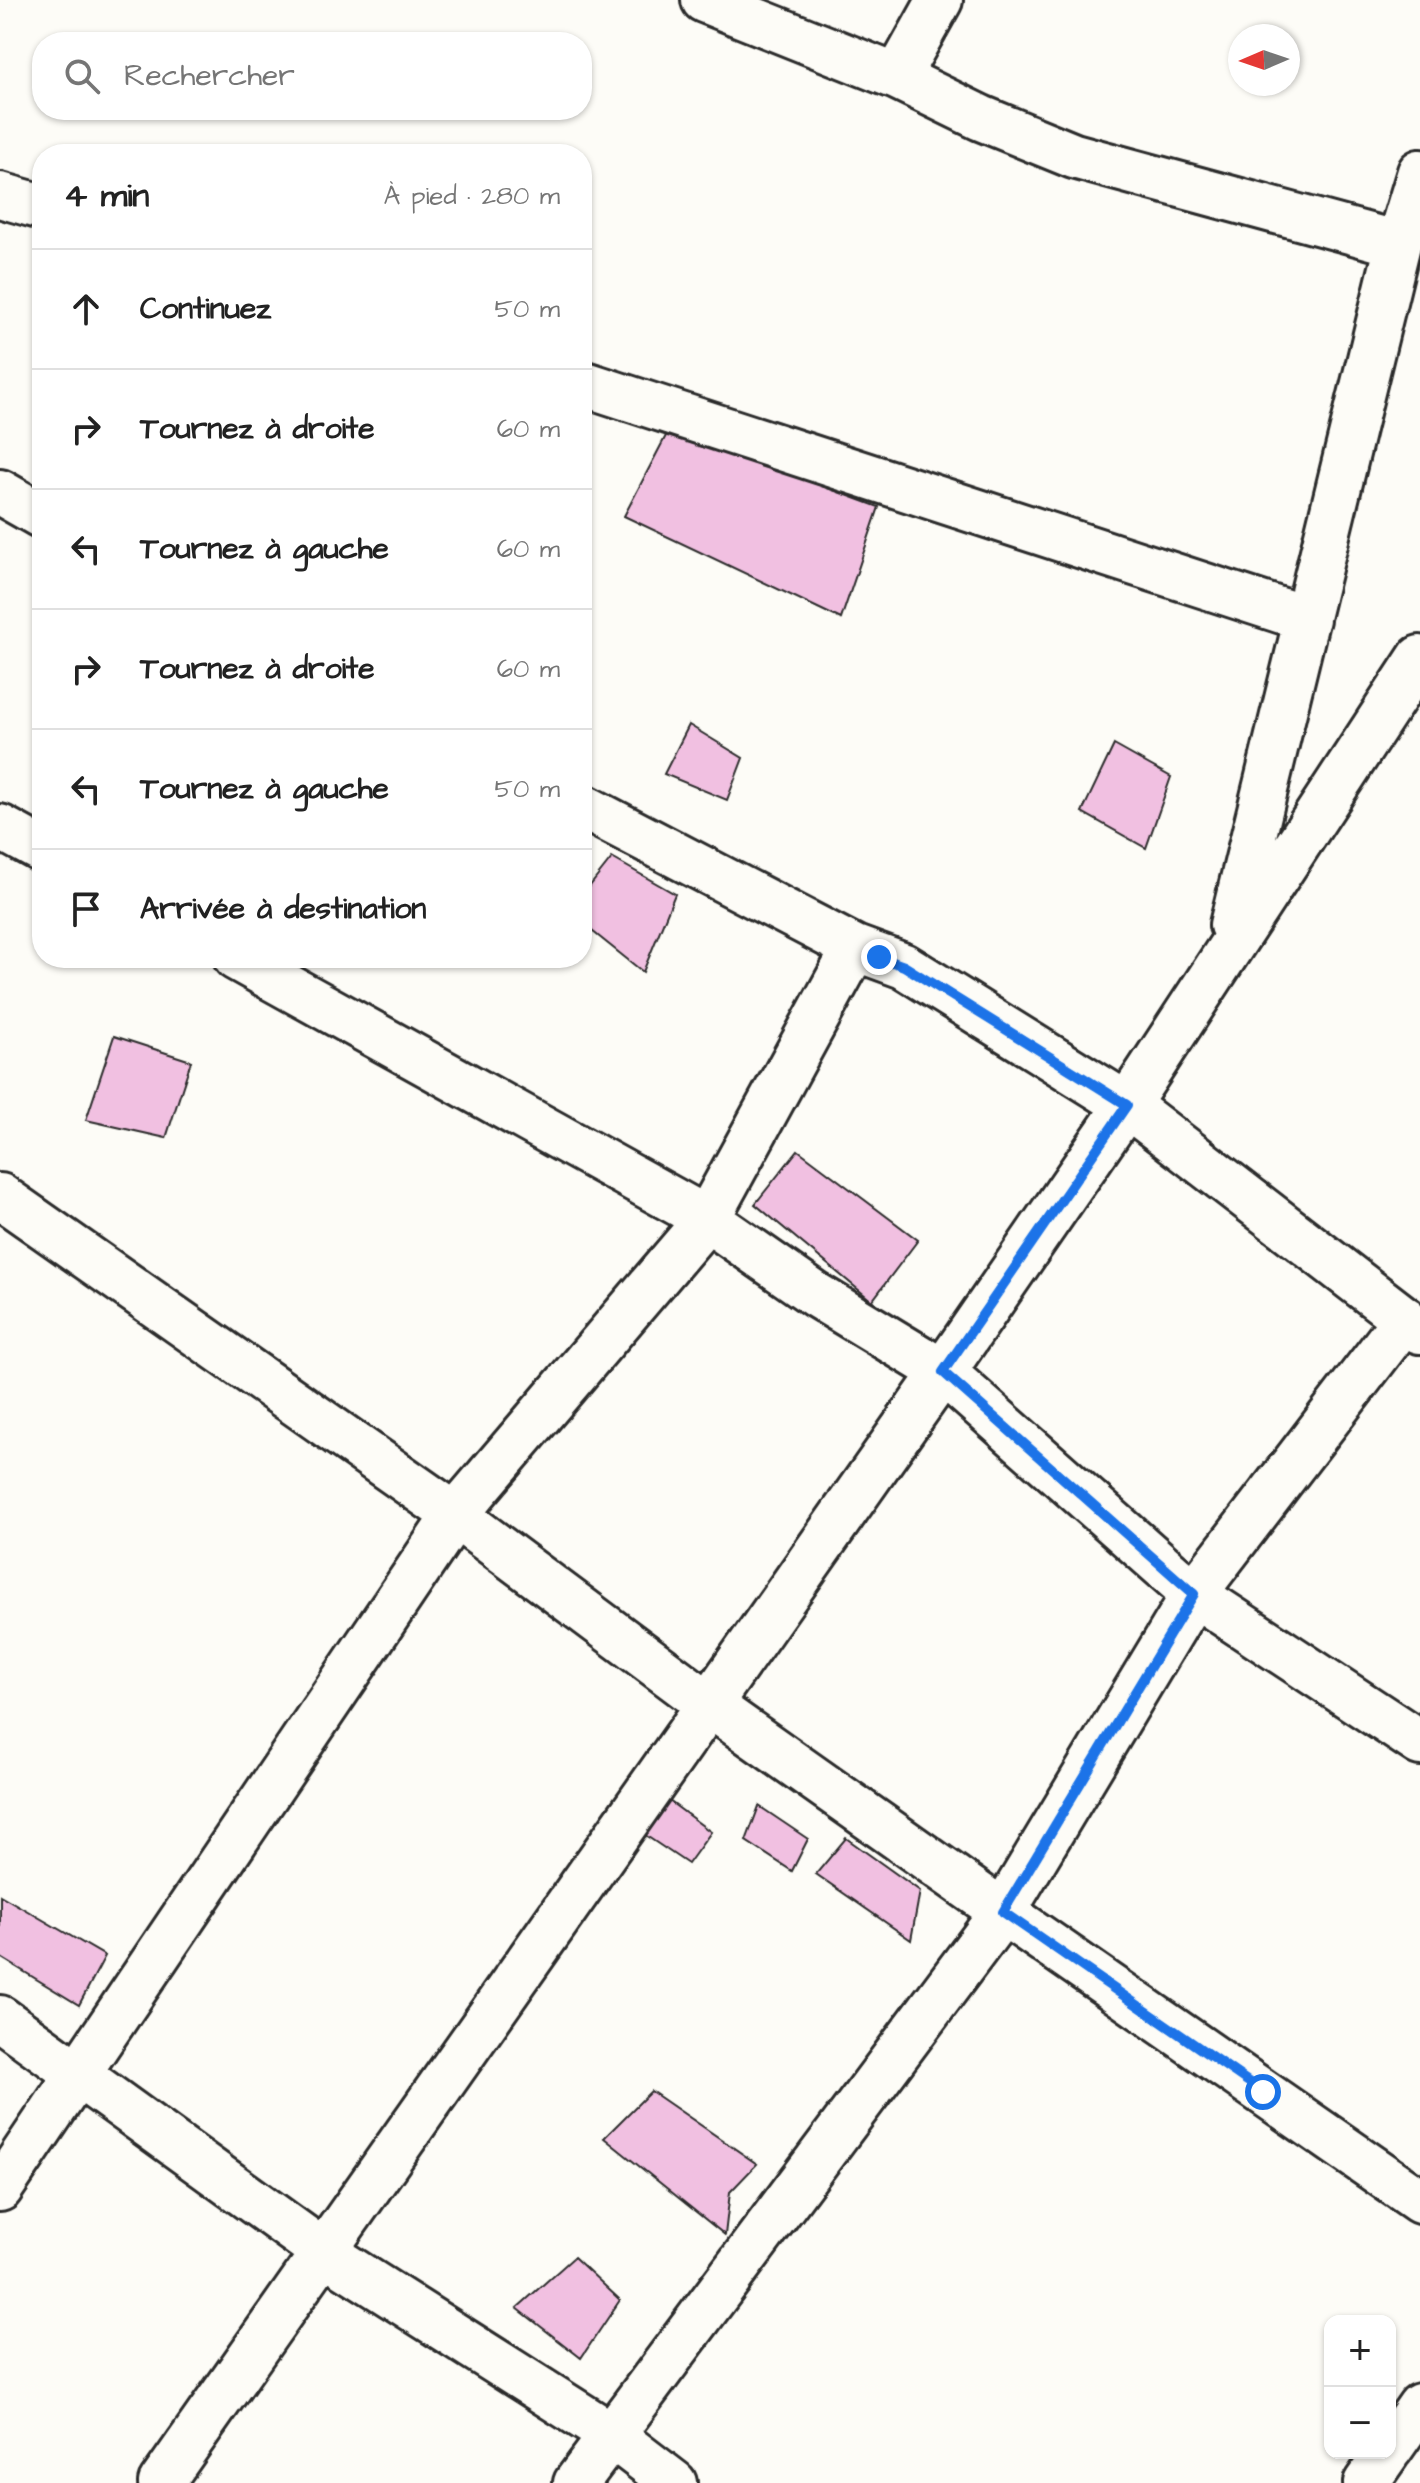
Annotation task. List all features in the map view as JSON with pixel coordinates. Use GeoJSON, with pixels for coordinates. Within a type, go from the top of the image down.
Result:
{"type":"FeatureCollection","features":[{"type":"Feature","properties":{"kind":"street"},"geometry":{"type":"LineString","coordinates":[[704,0],[897,77],[981,118],[1074,156],[1398,244]]}},
{"type":"Feature","properties":{"kind":"street"},"geometry":{"type":"LineString","coordinates":[[897,77],[940,0]]}},
{"type":"Feature","properties":{"kind":"street"},"geometry":{"type":"LineString","coordinates":[[1225,955],[1398,244],[1420,172]]}},
{"type":"Feature","properties":{"kind":"street"},"geometry":{"type":"LineString","coordinates":[[0,195],[32,204]]}},
{"type":"Feature","properties":{"kind":"street"},"geometry":{"type":"LineString","coordinates":[[592,386],[1307,619]]}},
{"type":"Feature","properties":{"kind":"street"},"geometry":{"type":"LineString","coordinates":[[0,492],[32,510]]}},
{"type":"Feature","properties":{"kind":"street"},"geometry":{"type":"LineString","coordinates":[[161,2483],[325,2253],[707,1703],[943,1372],[1127,1105],[1420,658]]}},
{"type":"Feature","properties":{"kind":"street"},"geometry":{"type":"LineString","coordinates":[[576,2483],[1003,1912],[1194,1594],[1412,1325],[1127,1105],[904,966],[855,948],[592,811]]}},
{"type":"Feature","properties":{"kind":"street"},"geometry":{"type":"LineString","coordinates":[[0,827],[32,845]]}},
{"type":"Feature","properties":{"kind":"street"},"geometry":{"type":"LineString","coordinates":[[0,2189],[455,1515],[707,1219],[855,948]]}},
{"type":"Feature","properties":{"kind":"street"},"geometry":{"type":"LineString","coordinates":[[254,968],[707,1219],[816,1295],[943,1372],[1194,1594],[1420,1743]]}},
{"type":"Feature","properties":{"kind":"street"},"geometry":{"type":"LineString","coordinates":[[0,1196],[455,1515],[707,1703],[1420,2201]]}},
{"type":"Feature","properties":{"kind":"street"},"geometry":{"type":"LineString","coordinates":[[0,2018],[325,2253],[610,2434],[674,2483]]}},
{"type":"Feature","properties":{"kind":"street"},"geometry":{"type":"LineString","coordinates":[[1396,2441],[1420,2406]]}},
{"type":"Feature","properties":{"kind":"street"},"geometry":{"type":"LineString","coordinates":[[1366,2483],[1383,2459]]}},
{"type":"Feature","properties":{"kind":"building"},"geometry":{"type":"Polygon","coordinates":[[[669,430],[879,507],[841,619],[624,516],[669,430]]]}},
{"type":"Feature","properties":{"kind":"building"},"geometry":{"type":"Polygon","coordinates":[[[689,725],[743,758],[727,800],[664,774],[689,725]]]}},
{"type":"Feature","properties":{"kind":"building"},"geometry":{"type":"Polygon","coordinates":[[[1114,745],[1171,777],[1146,848],[1082,812],[1114,745]]]}},
{"type":"Feature","properties":{"kind":"building"},"geometry":{"type":"Polygon","coordinates":[[[612,858],[675,894],[643,972],[592,931],[592,883],[612,858]]]}},
{"type":"Feature","properties":{"kind":"building"},"geometry":{"type":"Polygon","coordinates":[[[114,1036],[191,1061],[166,1138],[86,1120],[114,1036]]]}},
{"type":"Feature","properties":{"kind":"building"},"geometry":{"type":"Polygon","coordinates":[[[798,1150],[918,1240],[872,1301],[755,1204],[798,1150]]]}},
{"type":"Feature","properties":{"kind":"building"},"geometry":{"type":"Polygon","coordinates":[[[661,1795],[711,1832],[688,1864],[639,1831],[661,1795]]]}},
{"type":"Feature","properties":{"kind":"building"},"geometry":{"type":"Polygon","coordinates":[[[759,1806],[808,1839],[792,1871],[746,1841],[759,1806]]]}},
{"type":"Feature","properties":{"kind":"building"},"geometry":{"type":"Polygon","coordinates":[[[846,1838],[920,1891],[911,1940],[816,1874],[846,1838]]]}},
{"type":"Feature","properties":{"kind":"building"},"geometry":{"type":"Polygon","coordinates":[[[0,1895],[105,1956],[79,2005],[0,1957],[0,1895]]]}},
{"type":"Feature","properties":{"kind":"building"},"geometry":{"type":"Polygon","coordinates":[[[651,2091],[757,2164],[730,2192],[725,2235],[604,2138],[651,2091]]]}},
{"type":"Feature","properties":{"kind":"building"},"geometry":{"type":"Polygon","coordinates":[[[574,2257],[620,2300],[581,2358],[517,2308],[574,2257]]]}},
{"type":"Feature","properties":{"kind":"route"},"geometry":{"type":"LineString","coordinates":[[879,957],[904,966],[1127,1105],[943,1372],[1194,1594],[1003,1912],[1263,2092]]}}]}
